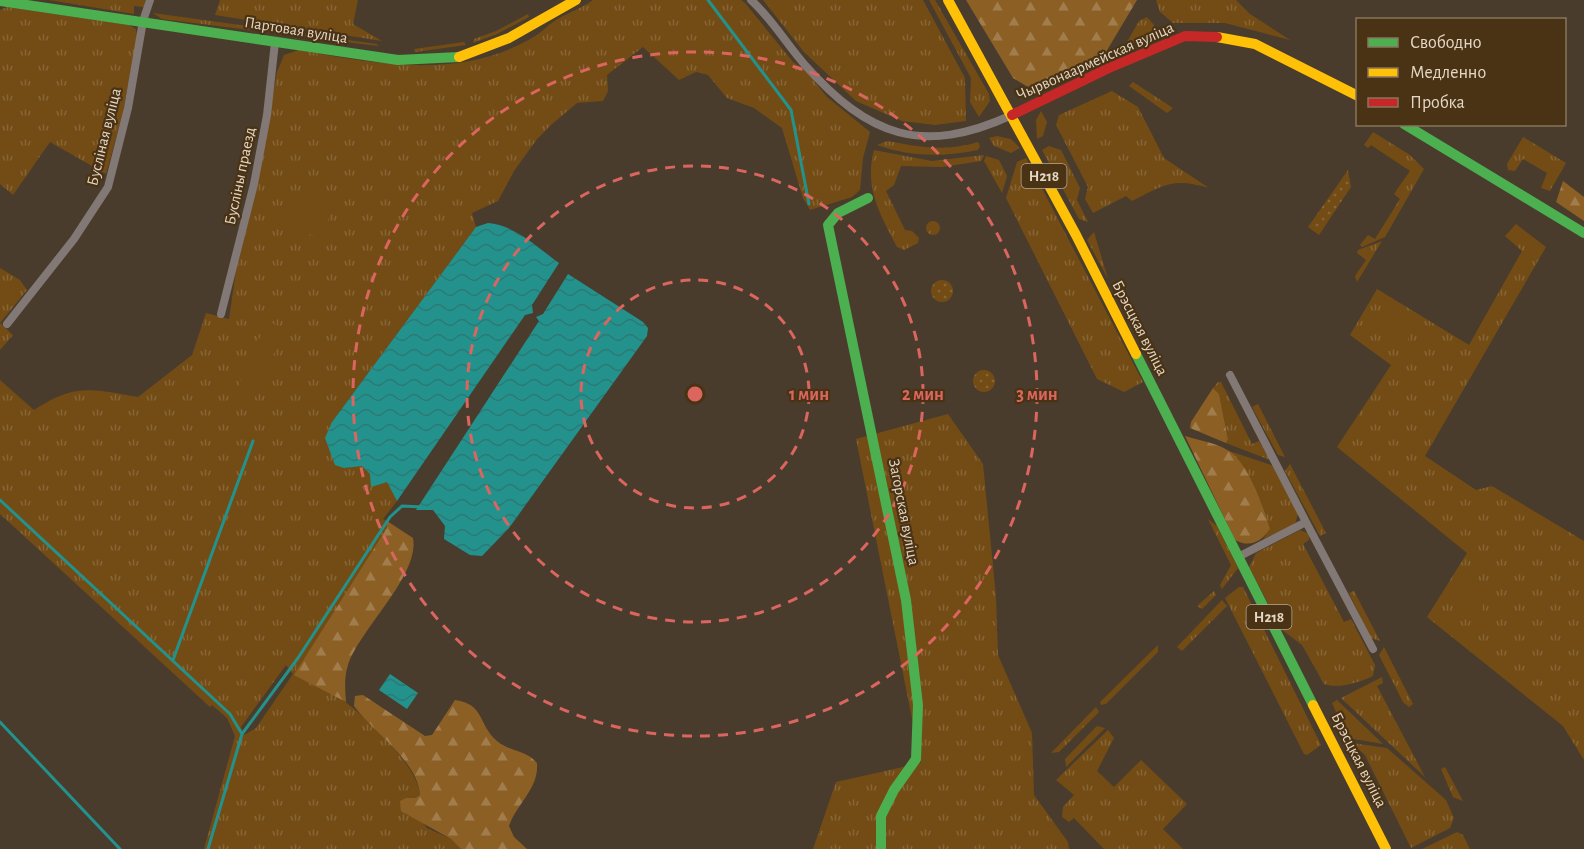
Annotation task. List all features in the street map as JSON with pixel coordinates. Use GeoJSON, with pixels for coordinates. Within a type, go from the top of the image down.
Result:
{"type":"FeatureCollection","features":[{"type":"Feature","properties":{"kind":"street","name":"Бусліная вуліца"},"geometry":{"type":"LineString","coordinates":[[7,324],[74,239],[108,187],[128,108],[143,21],[150,0]]}},
{"type":"Feature","properties":{"kind":"street","name":"Партовая вуліца"},"geometry":{"type":"LineString","coordinates":[[0,1],[398,60],[435,60],[466,55],[491,47],[576,0]]}},
{"type":"Feature","properties":{"kind":"street"},"geometry":{"type":"LineString","coordinates":[[751,0],[804,64],[836,96],[881,126],[909,135],[943,137],[981,129],[1012,115]]}},
{"type":"Feature","properties":{"kind":"street","name":"Брэсцкая вуліца"},"geometry":{"type":"LineString","coordinates":[[948,0],[1082,246],[1386,849]]}},
{"type":"Feature","properties":{"kind":"street","name":"Чырвонаармейская вуліца"},"geometry":{"type":"LineString","coordinates":[[1012,115],[1099,72],[1185,36],[1229,38],[1255,44],[1279,54],[1356,95]]}},
{"type":"Feature","properties":{"kind":"street","name":"Бусліны праезд"},"geometry":{"type":"LineString","coordinates":[[221,314],[254,184],[267,115],[275,42]]}},
{"type":"Feature","properties":{"kind":"street"},"geometry":{"type":"LineString","coordinates":[[1407,126],[1584,233]]}},
{"type":"Feature","properties":{"kind":"street","name":"Загорская вуліца"},"geometry":{"type":"LineString","coordinates":[[868,198],[838,213],[828,225],[904,588],[918,705],[916,759],[894,790],[881,816],[881,849]]}},
{"type":"Feature","properties":{"kind":"street"},"geometry":{"type":"LineString","coordinates":[[1230,375],[1373,649]]}},
{"type":"Feature","properties":{"kind":"street"},"geometry":{"type":"LineString","coordinates":[[1238,557],[1306,522]]}},
{"type":"Feature","properties":{"kind":"green space"},"geometry":{"type":"Polygon","coordinates":[[[49,0],[145,0],[144,7],[134,6],[134,14],[49,0]]]}},
{"type":"Feature","properties":{"kind":"green space"},"geometry":{"type":"Polygon","coordinates":[[[220,0],[358,0],[353,24],[382,41],[215,15],[220,0]]]}},
{"type":"Feature","properties":{"kind":"green space"},"geometry":{"type":"Polygon","coordinates":[[[593,0],[741,0],[793,62],[805,70],[827,97],[870,132],[863,158],[860,190],[852,197],[810,210],[803,198],[782,128],[754,108],[727,98],[708,75],[696,72],[679,80],[643,47],[607,75],[608,91],[603,101],[577,103],[537,139],[514,171],[498,201],[472,213],[476,227],[332,422],[344,468],[362,465],[370,474],[387,481],[397,501],[383,519],[387,521],[387,528],[338,697],[374,727],[400,755],[417,783],[420,795],[416,799],[406,798],[427,828],[451,839],[461,849],[204,849],[235,736],[227,718],[212,705],[210,707],[0,514],[0,380],[34,410],[61,395],[84,390],[138,397],[192,355],[206,313],[229,319],[236,271],[257,188],[277,72],[284,55],[299,50],[389,64],[449,64],[478,59],[507,50],[535,36],[558,19],[593,0]],[[286,665],[241,727],[244,735],[256,728],[293,674],[286,665]]]}},
{"type":"Feature","properties":{"kind":"green space"},"geometry":{"type":"Polygon","coordinates":[[[763,0],[923,0],[965,78],[966,121],[935,125],[902,121],[856,101],[804,52],[763,0]]]}},
{"type":"Feature","properties":{"kind":"green space"},"geometry":{"type":"Polygon","coordinates":[[[929,0],[935,0],[989,94],[990,101],[979,117],[970,102],[971,78],[929,0]]]}},
{"type":"Feature","properties":{"kind":"green space"},"geometry":{"type":"Polygon","coordinates":[[[966,0],[1137,0],[1100,62],[1042,87],[1039,83],[1028,87],[1013,78],[966,0]]]}},
{"type":"Feature","properties":{"kind":"green space"},"geometry":{"type":"Polygon","coordinates":[[[1156,0],[1236,0],[1250,14],[1290,40],[1225,23],[1173,23],[1160,12],[1156,0]]]}},
{"type":"Feature","properties":{"kind":"green space"},"geometry":{"type":"Polygon","coordinates":[[[7,7],[129,25],[136,29],[137,36],[123,112],[106,174],[50,142],[13,195],[0,184],[0,10],[7,7]]]}},
{"type":"Feature","properties":{"kind":"green space"},"geometry":{"type":"Polygon","coordinates":[[[153,13],[377,44],[378,46],[162,19],[153,13]]]}},
{"type":"Feature","properties":{"kind":"green space"},"geometry":{"type":"Polygon","coordinates":[[[528,14],[529,17],[497,34],[473,43],[474,39],[496,31],[528,14]]]}},
{"type":"Feature","properties":{"kind":"green space"},"geometry":{"type":"Polygon","coordinates":[[[1147,17],[1154,25],[1154,31],[1133,43],[1127,42],[1139,21],[1147,17]]]}},
{"type":"Feature","properties":{"kind":"green space"},"geometry":{"type":"Polygon","coordinates":[[[464,42],[466,45],[415,52],[414,49],[464,42]]]}},
{"type":"Feature","properties":{"kind":"green space"},"geometry":{"type":"Polygon","coordinates":[[[1133,82],[1173,108],[1167,113],[1129,86],[1133,82]]]}},
{"type":"Feature","properties":{"kind":"green space"},"geometry":{"type":"Polygon","coordinates":[[[1112,91],[1138,107],[1164,158],[1209,188],[1187,183],[1169,184],[1132,201],[1126,196],[1093,213],[1085,199],[1088,187],[1056,125],[1059,115],[1112,91]]]}},
{"type":"Feature","properties":{"kind":"green space"},"geometry":{"type":"Polygon","coordinates":[[[1041,111],[1047,122],[1043,136],[1037,139],[1036,120],[1041,111]]]}},
{"type":"Feature","properties":{"kind":"green space"},"geometry":{"type":"Polygon","coordinates":[[[1373,132],[1410,155],[1424,169],[1385,237],[1362,247],[1360,245],[1368,235],[1375,239],[1400,199],[1394,194],[1410,171],[1371,145],[1368,148],[1364,145],[1373,132]]]}},
{"type":"Feature","properties":{"kind":"green space"},"geometry":{"type":"Polygon","coordinates":[[[997,136],[1011,139],[1020,148],[1011,153],[994,146],[989,138],[997,136]]]}},
{"type":"Feature","properties":{"kind":"green space"},"geometry":{"type":"Polygon","coordinates":[[[1523,137],[1566,163],[1550,191],[1541,188],[1547,173],[1523,159],[1515,171],[1508,170],[1507,164],[1523,137]]]}},
{"type":"Feature","properties":{"kind":"green space"},"geometry":{"type":"Polygon","coordinates":[[[887,141],[933,148],[978,142],[980,146],[978,150],[927,155],[902,152],[877,145],[887,141]]]}},
{"type":"Feature","properties":{"kind":"green space"},"geometry":{"type":"Polygon","coordinates":[[[1049,146],[1061,150],[1080,188],[1077,200],[1088,222],[1079,219],[1042,150],[1049,146]]]}},
{"type":"Feature","properties":{"kind":"green space"},"geometry":{"type":"Polygon","coordinates":[[[874,150],[932,161],[984,155],[981,161],[942,167],[901,166],[894,185],[886,191],[905,230],[912,231],[919,238],[918,243],[904,250],[897,247],[875,200],[871,177],[874,150]]]}},
{"type":"Feature","properties":{"kind":"green space"},"geometry":{"type":"Polygon","coordinates":[[[986,156],[999,160],[1007,176],[1002,193],[984,161],[986,156]]]}},
{"type":"Feature","properties":{"kind":"green space"},"geometry":{"type":"Polygon","coordinates":[[[1026,158],[1143,382],[1124,392],[1097,379],[1006,198],[1017,162],[1026,158]]]}},
{"type":"Feature","properties":{"kind":"green space"},"geometry":{"type":"Polygon","coordinates":[[[1348,170],[1351,187],[1319,235],[1308,227],[1348,170]]]}},
{"type":"Feature","properties":{"kind":"green space"},"geometry":{"type":"Polygon","coordinates":[[[1563,181],[1584,197],[1584,221],[1556,202],[1563,181]]]}},
{"type":"Feature","properties":{"kind":"green space"},"geometry":{"type":"Polygon","coordinates":[[[292,191],[333,201],[324,238],[283,228],[292,191]]]}},
{"type":"Feature","properties":{"kind":"green space"},"geometry":{"type":"Polygon","coordinates":[[[933,221],[938,223],[940,228],[938,233],[933,235],[928,233],[926,228],[928,223],[933,221]]]}},
{"type":"Feature","properties":{"kind":"green space"},"geometry":{"type":"Polygon","coordinates":[[[1516,224],[1546,247],[1425,456],[1476,490],[1492,486],[1584,541],[1584,760],[1563,726],[1427,617],[1467,553],[1337,447],[1391,365],[1350,335],[1377,289],[1469,345],[1522,251],[1505,236],[1516,224]]]}},
{"type":"Feature","properties":{"kind":"green space"},"geometry":{"type":"Polygon","coordinates":[[[1094,232],[1108,279],[1087,240],[1094,232]]]}},
{"type":"Feature","properties":{"kind":"green space"},"geometry":{"type":"Polygon","coordinates":[[[1382,241],[1357,282],[1355,276],[1366,260],[1357,253],[1358,250],[1382,241]]]}},
{"type":"Feature","properties":{"kind":"green space"},"geometry":{"type":"Polygon","coordinates":[[[0,268],[20,280],[27,290],[0,323],[0,268]]]}},
{"type":"Feature","properties":{"kind":"green space"},"geometry":{"type":"Polygon","coordinates":[[[942,280],[950,283],[953,291],[950,299],[942,302],[934,299],[931,291],[934,283],[942,280]]]}},
{"type":"Feature","properties":{"kind":"green space"},"geometry":{"type":"Polygon","coordinates":[[[1405,307],[1409,347],[1388,349],[1383,310],[1405,307]]]}},
{"type":"Feature","properties":{"kind":"green space"},"geometry":{"type":"Polygon","coordinates":[[[267,321],[284,329],[254,400],[236,392],[267,321]]]}},
{"type":"Feature","properties":{"kind":"green space"},"geometry":{"type":"Polygon","coordinates":[[[0,323],[13,335],[0,350],[0,323]]]}},
{"type":"Feature","properties":{"kind":"green space"},"geometry":{"type":"Polygon","coordinates":[[[984,370],[992,373],[995,381],[992,389],[984,392],[976,389],[973,381],[976,373],[984,370]]]}},
{"type":"Feature","properties":{"kind":"green space"},"geometry":{"type":"Polygon","coordinates":[[[1221,382],[1252,444],[1259,441],[1270,460],[1226,443],[1228,438],[1219,394],[1213,388],[1221,382]]]}},
{"type":"Feature","properties":{"kind":"green space"},"geometry":{"type":"Polygon","coordinates":[[[1213,388],[1219,394],[1228,439],[1226,443],[1190,428],[1191,422],[1213,388]]]}},
{"type":"Feature","properties":{"kind":"green space"},"geometry":{"type":"Polygon","coordinates":[[[1258,404],[1285,457],[1278,455],[1252,407],[1258,404]]]}},
{"type":"Feature","properties":{"kind":"green space"},"geometry":{"type":"Polygon","coordinates":[[[948,414],[983,464],[996,597],[998,655],[1032,733],[1034,795],[1068,842],[1069,849],[813,849],[836,782],[921,763],[856,439],[948,414]]]}},
{"type":"Feature","properties":{"kind":"green space"},"geometry":{"type":"Polygon","coordinates":[[[1185,436],[1224,448],[1243,465],[1259,498],[1270,529],[1259,540],[1246,543],[1235,540],[1185,436]]]}},
{"type":"Feature","properties":{"kind":"green space"},"geometry":{"type":"Polygon","coordinates":[[[1229,451],[1274,466],[1298,514],[1295,524],[1263,539],[1270,529],[1263,508],[1249,478],[1229,451]]]}},
{"type":"Feature","properties":{"kind":"green space"},"geometry":{"type":"Polygon","coordinates":[[[1290,464],[1326,533],[1320,536],[1285,471],[1290,464]]]}},
{"type":"Feature","properties":{"kind":"green space"},"geometry":{"type":"Polygon","coordinates":[[[1208,519],[1217,526],[1238,568],[1222,589],[1220,585],[1231,565],[1208,519]]]}},
{"type":"Feature","properties":{"kind":"green space"},"geometry":{"type":"Polygon","coordinates":[[[387,521],[413,538],[413,553],[398,585],[354,651],[346,674],[346,702],[294,675],[387,528],[387,521]]]}},
{"type":"Feature","properties":{"kind":"green space"},"geometry":{"type":"Polygon","coordinates":[[[1300,530],[1309,534],[1309,540],[1303,544],[1344,622],[1351,619],[1375,665],[1373,676],[1349,684],[1336,686],[1324,684],[1302,645],[1282,630],[1249,567],[1256,553],[1300,530]]]}},
{"type":"Feature","properties":{"kind":"green space"},"geometry":{"type":"Polygon","coordinates":[[[1478,571],[1483,611],[1460,614],[1455,574],[1478,571]]]}},
{"type":"Feature","properties":{"kind":"green space"},"geometry":{"type":"Polygon","coordinates":[[[1239,587],[1243,587],[1321,745],[1307,755],[1304,754],[1225,598],[1239,587]]]}},
{"type":"Feature","properties":{"kind":"green space"},"geometry":{"type":"Polygon","coordinates":[[[1214,591],[1216,595],[1202,609],[1197,606],[1214,591]]]}},
{"type":"Feature","properties":{"kind":"green space"},"geometry":{"type":"Polygon","coordinates":[[[1354,591],[1380,641],[1371,638],[1349,593],[1354,591]]]}},
{"type":"Feature","properties":{"kind":"green space"},"geometry":{"type":"Polygon","coordinates":[[[1222,600],[1227,606],[1182,651],[1177,647],[1222,600]]]}},
{"type":"Feature","properties":{"kind":"green space"},"geometry":{"type":"Polygon","coordinates":[[[1158,645],[1158,652],[1106,704],[1101,705],[1100,702],[1158,645]]]}},
{"type":"Feature","properties":{"kind":"green space"},"geometry":{"type":"Polygon","coordinates":[[[1384,647],[1413,704],[1409,707],[1403,702],[1379,655],[1384,647]]]}},
{"type":"Feature","properties":{"kind":"green space"},"geometry":{"type":"Polygon","coordinates":[[[1382,677],[1383,683],[1377,686],[1425,777],[1341,698],[1382,677]]]}},
{"type":"Feature","properties":{"kind":"green space"},"geometry":{"type":"Polygon","coordinates":[[[363,695],[425,736],[432,735],[455,700],[465,702],[472,706],[497,741],[533,759],[537,763],[535,781],[509,826],[514,837],[527,849],[461,849],[451,839],[401,811],[400,801],[420,795],[417,782],[412,770],[403,759],[354,706],[355,696],[363,695]]]}},
{"type":"Feature","properties":{"kind":"green space"},"geometry":{"type":"Polygon","coordinates":[[[1337,700],[1383,744],[1348,738],[1332,703],[1337,700]]]}},
{"type":"Feature","properties":{"kind":"green space"},"geometry":{"type":"Polygon","coordinates":[[[1096,707],[1099,712],[1059,752],[1051,753],[1096,707]]]}},
{"type":"Feature","properties":{"kind":"green space"},"geometry":{"type":"Polygon","coordinates":[[[1097,726],[1105,728],[1066,767],[1065,759],[1097,726]]]}},
{"type":"Feature","properties":{"kind":"green space"},"geometry":{"type":"Polygon","coordinates":[[[1108,730],[1114,738],[1097,771],[1114,787],[1141,760],[1187,804],[1163,829],[1183,849],[1104,849],[1074,818],[1069,822],[1062,817],[1063,807],[1074,795],[1056,780],[1108,730]]]}},
{"type":"Feature","properties":{"kind":"green space"},"geometry":{"type":"Polygon","coordinates":[[[1352,743],[1387,748],[1446,800],[1454,818],[1450,828],[1411,848],[1365,755],[1352,743]]]}},
{"type":"Feature","properties":{"kind":"green space"},"geometry":{"type":"Polygon","coordinates":[[[1445,767],[1463,801],[1453,797],[1441,769],[1445,767]]]}},
{"type":"Feature","properties":{"kind":"green space"},"geometry":{"type":"Polygon","coordinates":[[[1457,832],[1463,835],[1470,849],[1422,849],[1457,832]]]}},
{"type":"Feature","properties":{"kind":"water"},"geometry":{"type":"Polygon","coordinates":[[[488,223],[517,233],[559,263],[532,305],[533,313],[525,315],[397,501],[387,482],[371,487],[370,474],[362,466],[344,468],[335,465],[325,438],[332,422],[476,227],[488,223]]]}},
{"type":"Feature","properties":{"kind":"water"},"geometry":{"type":"Polygon","coordinates":[[[568,274],[643,322],[648,328],[647,336],[509,528],[482,556],[470,555],[444,539],[445,526],[433,510],[416,510],[539,321],[536,317],[543,314],[568,274]]]}},
{"type":"Feature","properties":{"kind":"water"},"geometry":{"type":"Polygon","coordinates":[[[390,674],[418,693],[407,709],[379,690],[390,674]]]}},
{"type":"Feature","properties":{"kind":"waterway"},"geometry":{"type":"LineString","coordinates":[[708,0],[791,110],[809,204]]}},
{"type":"Feature","properties":{"kind":"waterway"},"geometry":{"type":"LineString","coordinates":[[173,660],[253,441]]}},
{"type":"Feature","properties":{"kind":"waterway"},"geometry":{"type":"LineString","coordinates":[[0,500],[230,714],[242,734]]}},
{"type":"Feature","properties":{"kind":"waterway"},"geometry":{"type":"LineString","coordinates":[[208,849],[242,734],[298,658],[390,517],[402,506],[423,507]]}},
{"type":"Feature","properties":{"kind":"waterway"},"geometry":{"type":"LineString","coordinates":[[0,722],[120,849]]}},
{"type":"Feature","properties":{"kind":"traffic: fast"},"geometry":{"type":"LineString","coordinates":[[0,1],[398,60],[459,57]]}},
{"type":"Feature","properties":{"kind":"traffic: fast"},"geometry":{"type":"LineString","coordinates":[[1407,126],[1584,233]]}},
{"type":"Feature","properties":{"kind":"traffic: fast"},"geometry":{"type":"LineString","coordinates":[[868,198],[838,213],[828,225],[906,600],[918,705],[916,759],[894,790],[881,816],[881,849]]}},
{"type":"Feature","properties":{"kind":"traffic: fast"},"geometry":{"type":"LineString","coordinates":[[1136,354],[1313,705]]}},
{"type":"Feature","properties":{"kind":"traffic: slow"},"geometry":{"type":"LineString","coordinates":[[459,57],[509,38],[576,0]]}},
{"type":"Feature","properties":{"kind":"traffic: slow"},"geometry":{"type":"LineString","coordinates":[[948,0],[1076,235],[1136,354]]}},
{"type":"Feature","properties":{"kind":"traffic: slow"},"geometry":{"type":"LineString","coordinates":[[1217,37],[1255,44],[1356,95]]}},
{"type":"Feature","properties":{"kind":"traffic: slow"},"geometry":{"type":"LineString","coordinates":[[1313,705],[1386,849]]}},
{"type":"Feature","properties":{"kind":"traffic: jam"},"geometry":{"type":"LineString","coordinates":[[1012,115],[1109,68],[1185,36],[1217,37]]}}]}
